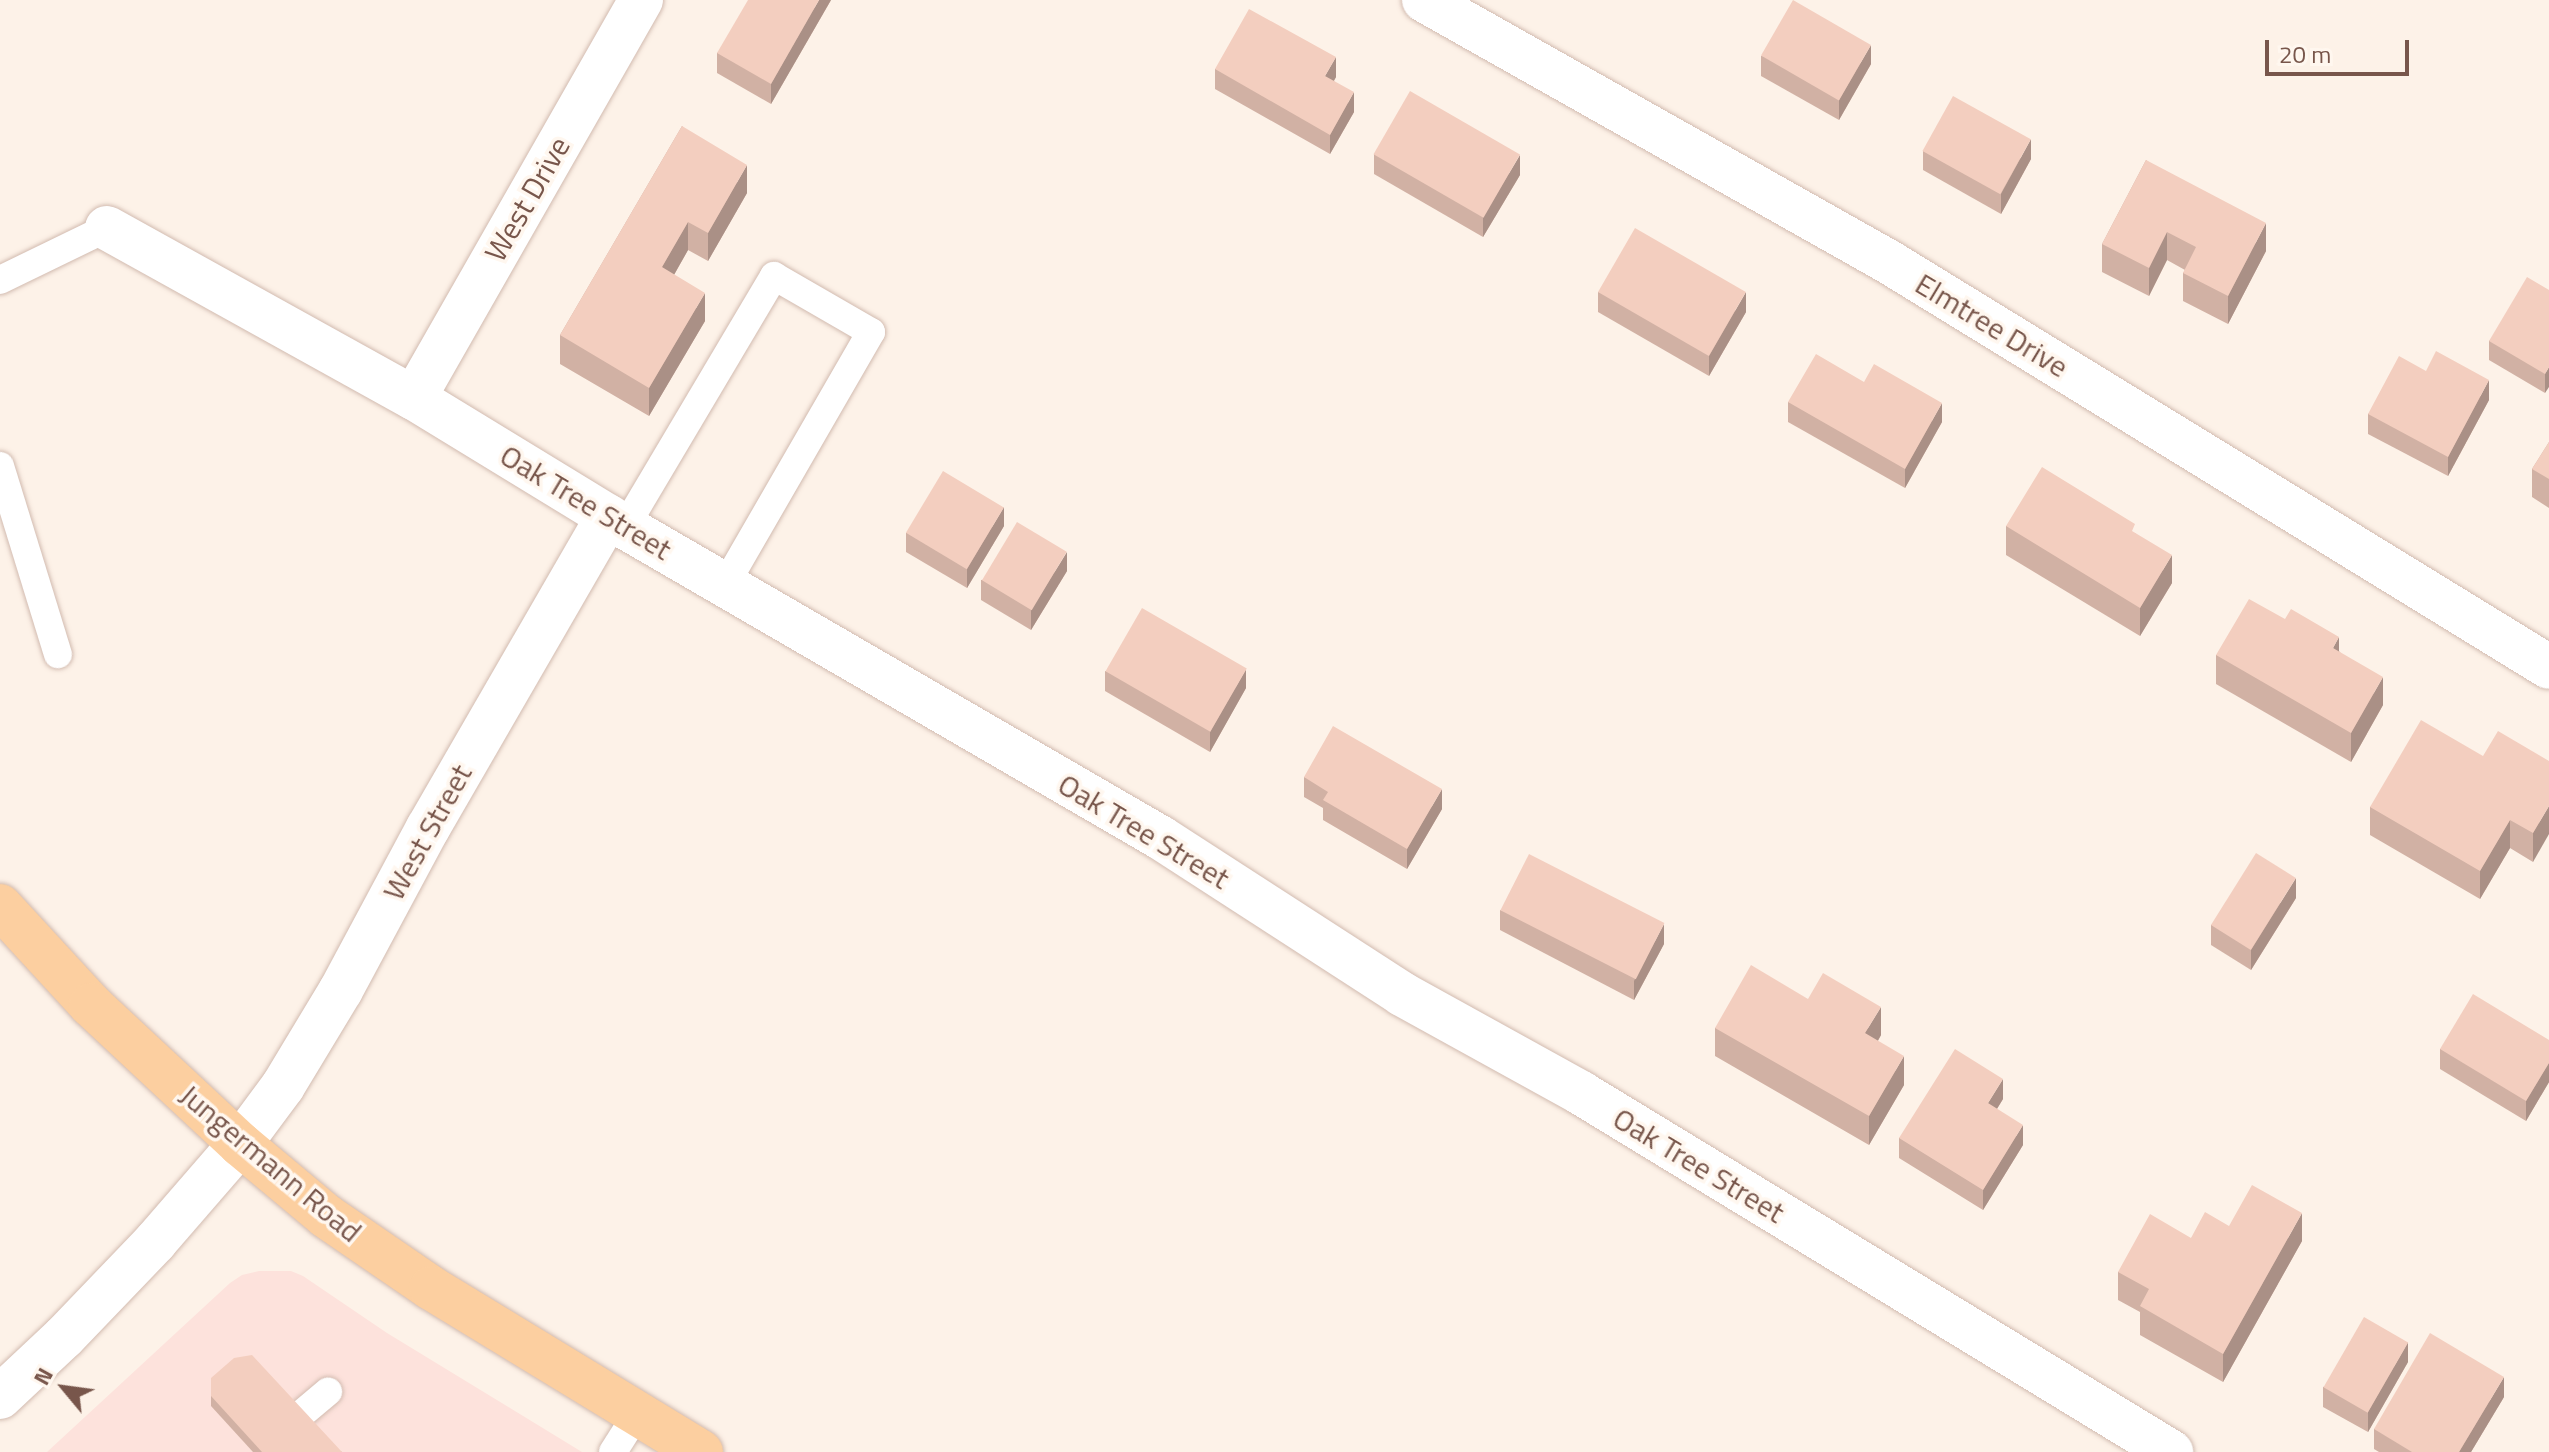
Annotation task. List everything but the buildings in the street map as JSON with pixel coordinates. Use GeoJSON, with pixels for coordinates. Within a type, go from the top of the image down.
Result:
{"type":"FeatureCollection","features":[{"type":"Feature","properties":{"kind":"main road","name":"Jungermann Road"},"geometry":{"type":"LineString","coordinates":[[0,906],[91,1005],[240,1144],[326,1216],[405,1270],[701,1452]]}},
{"type":"Feature","properties":{"kind":"street","name":"West Drive"},"geometry":{"type":"LineString","coordinates":[[414,398],[641,0]]}},
{"type":"Feature","properties":{"kind":"street","name":"Elmtree Drive"},"geometry":{"type":"LineString","coordinates":[[1424,0],[1889,262],[2549,667]]}},
{"type":"Feature","properties":{"kind":"street","name":"Oak Tree Street"},"geometry":{"type":"LineString","coordinates":[[107,228],[414,398],[616,521],[1161,838],[1402,994],[1581,1093],[2171,1452]]}},
{"type":"Feature","properties":{"kind":"street","name":"West Street"},"geometry":{"type":"LineString","coordinates":[[0,1397],[64,1337],[155,1242],[240,1144],[283,1086],[341,990],[428,828],[616,521]]}},
{"type":"Feature","properties":{"kind":"lane"},"geometry":{"type":"LineString","coordinates":[[0,280],[107,228]]}},
{"type":"Feature","properties":{"kind":"lane"},"geometry":{"type":"LineString","coordinates":[[616,521],[774,276],[871,332],[725,585]]}},
{"type":"Feature","properties":{"kind":"lane"},"geometry":{"type":"LineString","coordinates":[[0,466],[58,654]]}},
{"type":"Feature","properties":{"kind":"lane"},"geometry":{"type":"LineString","coordinates":[[299,1416],[328,1392]]}},
{"type":"Feature","properties":{"kind":"lane"},"geometry":{"type":"LineString","coordinates":[[613,1452],[637,1414]]}},
{"type":"Feature","properties":{"kind":"shaded area"},"geometry":{"type":"Polygon","coordinates":[[[259,1271],[291,1271],[303,1276],[387,1333],[582,1452],[47,1452],[230,1283],[242,1275],[259,1271]]]}}]}
